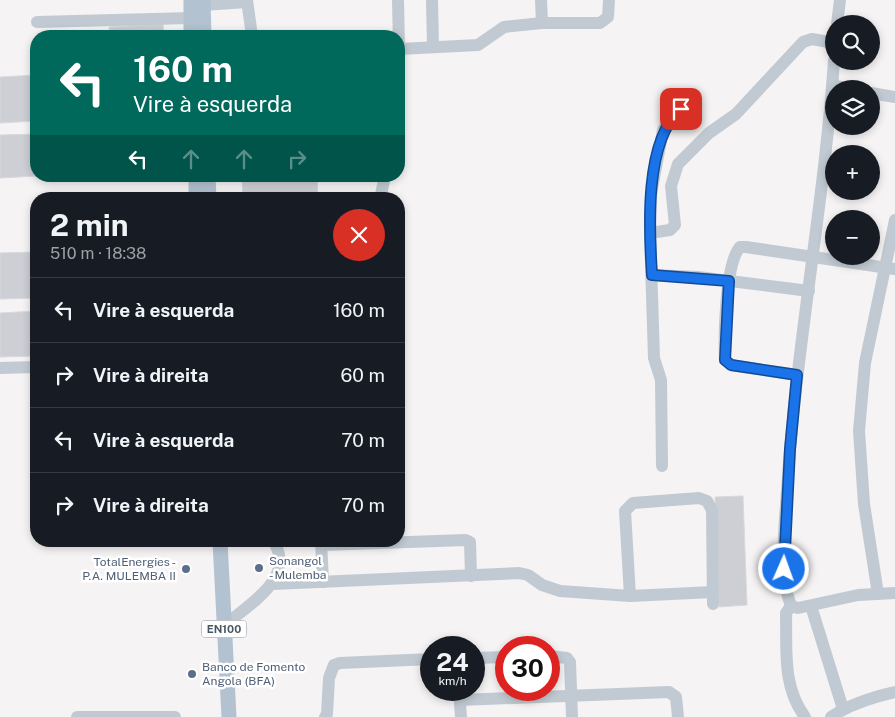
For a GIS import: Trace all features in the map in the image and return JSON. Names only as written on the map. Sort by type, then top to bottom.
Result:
[{"type":"main road","points":[[192,30],[191,18],[199,2]]},
{"type":"main road","points":[[199,2],[203,30]]},
{"type":"main road","name":"EN100","points":[[210,547],[218,717]]},
{"type":"main road","name":"EN100","points":[[220,547],[229,717]]},
{"type":"street","points":[[398,0],[399,30]]},
{"type":"street","points":[[432,0],[433,47]]},
{"type":"street","points":[[541,0],[542,23]]},
{"type":"street","points":[[405,49],[478,45],[504,27],[542,23],[600,22],[608,17],[609,0]]},
{"type":"street","points":[[838,15],[840,0]]},
{"type":"street","points":[[199,2],[247,1],[251,30]]},
{"type":"street","points":[[37,22],[191,18]]},
{"type":"street","points":[[650,233],[670,230],[676,225],[671,186],[678,164],[709,133],[736,114],[803,42],[812,40],[825,42]]},
{"type":"street","points":[[880,95],[895,98]]},
{"type":"street","points":[[662,466],[661,380],[654,358],[650,233],[652,183],[661,136],[672,116],[690,102]]},
{"type":"street","points":[[791,606],[786,592],[784,569],[790,449],[797,375],[809,291],[826,135]]},
{"type":"street","points":[[878,594],[862,488],[859,431],[865,363],[890,269],[895,220]]},
{"type":"street","points":[[797,375],[731,365],[725,360],[729,281],[734,257],[740,247],[890,269]]},
{"type":"street","points":[[652,275],[729,281],[809,291]]},
{"type":"street","points":[[0,368],[30,367]]},
{"type":"street","points":[[274,584],[519,573],[528,574],[542,585],[560,591],[630,596],[713,598],[712,510],[707,501],[699,498],[633,503],[628,506],[625,511],[630,596]]},
{"type":"street","points":[[405,541],[466,540],[470,542],[471,576]]},
{"type":"street","points":[[224,626],[274,584],[278,572],[279,559],[274,547]]},
{"type":"street","points":[[322,547],[323,582]]},
{"type":"street","points":[[791,606],[798,608],[858,595],[895,593]]},
{"type":"street","points":[[791,606],[786,613],[789,688],[796,705],[805,717]]},
{"type":"street","points":[[811,606],[843,709]]},
{"type":"street","points":[[560,657],[567,658],[570,662],[572,717]]},
{"type":"street","points":[[325,717],[327,714],[329,678],[334,665],[340,663],[420,659]]},
{"type":"street","points":[[485,695],[571,696],[669,692],[676,697],[678,717]]},
{"type":"street","points":[[831,717],[843,709],[895,692]]},
{"type":"street","points":[[460,701],[461,717]]},
{"type":"street","points":[[77,717],[175,717]]},
{"type":"building","points":[[163,24],[164,30],[109,30],[109,27]]},
{"type":"building","points":[[30,75],[30,121],[0,123],[0,77]]},
{"type":"building","points":[[30,134],[30,176],[0,178],[0,135]]},
{"type":"building","points":[[242,182],[317,182],[318,192],[243,192]]},
{"type":"building","points":[[30,252],[30,298],[0,299],[0,253]]},
{"type":"building","points":[[30,311],[30,356],[0,357],[0,313]]},
{"type":"building","points":[[743,496],[747,605],[719,607],[715,497]]},
{"type":"place","name":"Sonangol - Mulemba","points":[[259,568]]},
{"type":"place","name":"TotalEnergies - P.A. MULEMBA II","points":[[186,569]]},
{"type":"place","name":"Banco de Fomento Angola (BFA)","points":[[192,674]]},
{"type":"route","points":[[681,109],[672,116],[663,130],[652,183],[650,233],[652,275],[698,277],[729,281],[724,339],[725,360],[731,365],[797,375],[786,508],[784,569]]}]
